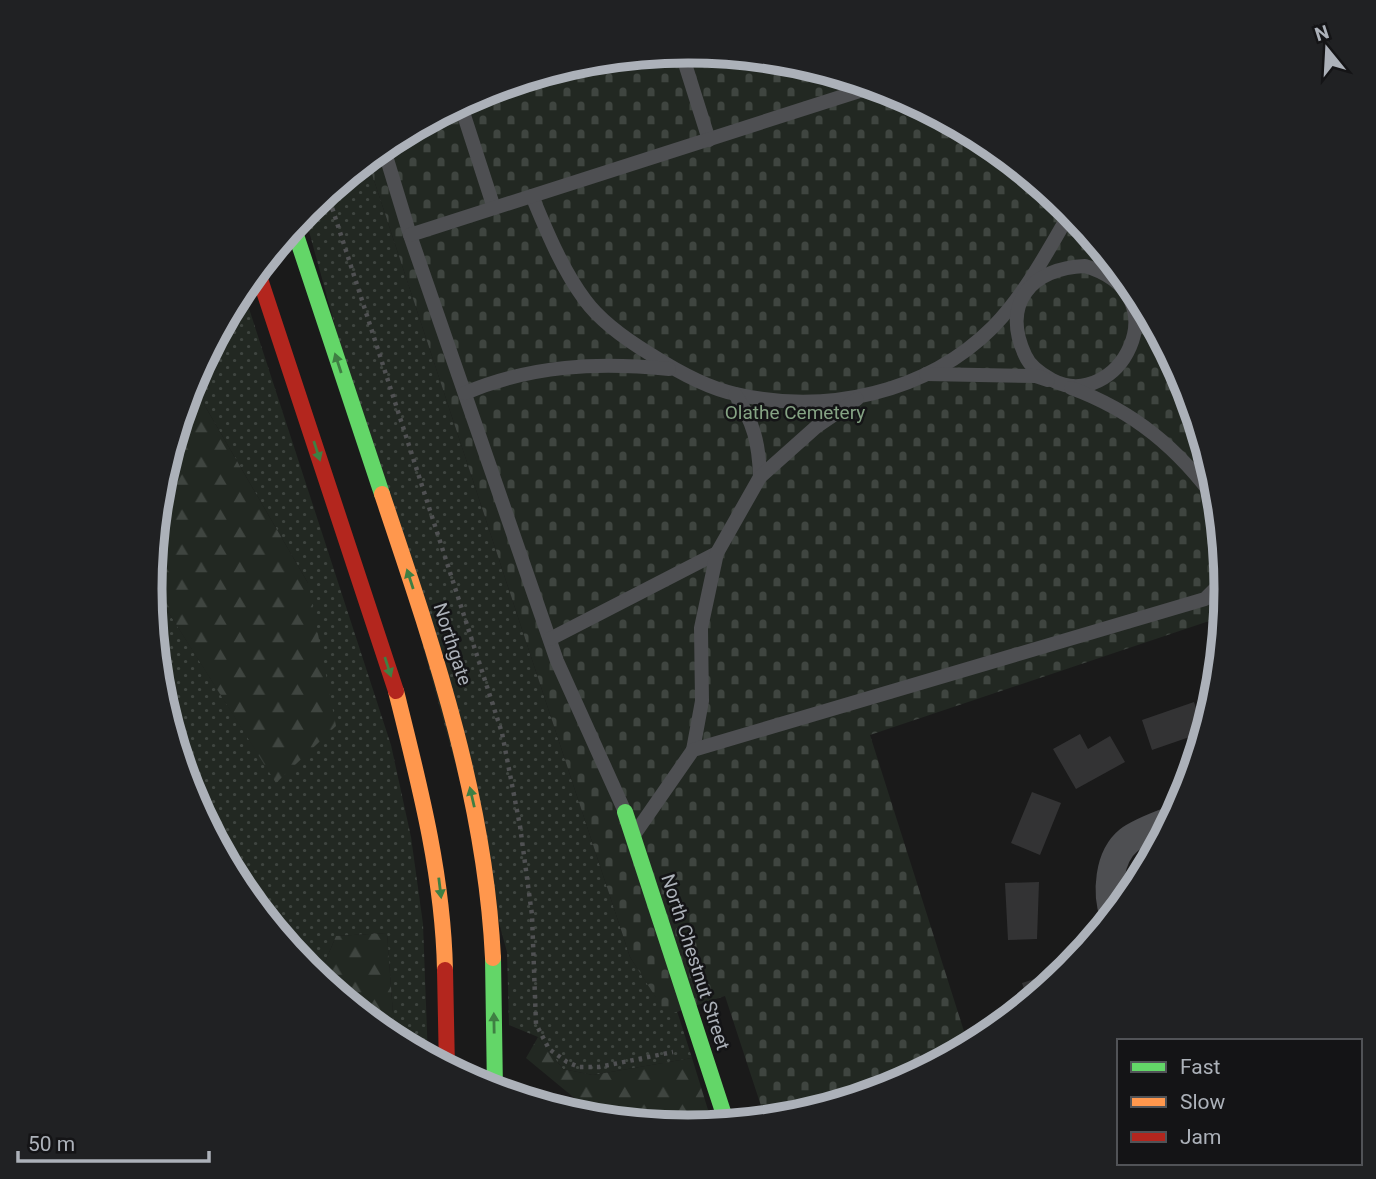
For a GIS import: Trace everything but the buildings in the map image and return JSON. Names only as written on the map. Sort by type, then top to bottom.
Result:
[{"type":"main road","name":"Northgate","points":[[297,237],[442,675],[458,735],[488,884],[493,953],[495,1079]]},
{"type":"main road","points":[[261,282],[396,691],[430,826],[440,890],[445,960],[447,1057]]},
{"type":"main road","name":"North Chestnut Street","points":[[625,812],[724,1115]]},
{"type":"street","points":[[1110,905],[1111,869],[1128,841],[1158,826]]},
{"type":"lane","points":[[685,63],[709,139]]},
{"type":"lane","points":[[410,235],[858,92]]},
{"type":"lane","points":[[463,113],[494,208]]},
{"type":"lane","points":[[387,158],[410,235],[550,639],[625,812]]},
{"type":"lane","points":[[532,196],[555,250],[586,302],[629,342],[674,370],[735,394],[811,403],[886,392],[925,374],[991,328],[1028,286],[1045,273],[1065,267],[1085,266],[1112,278]]},
{"type":"lane","points":[[1065,222],[1028,286],[1017,323],[1019,342],[1027,360],[1041,374],[1058,383],[1078,386],[1098,383],[1114,371],[1134,337],[1135,312]]},
{"type":"lane","points":[[465,393],[502,377],[554,367],[617,364],[674,370]]},
{"type":"lane","points":[[925,374],[1036,376],[1094,397],[1137,420],[1191,466],[1203,483]]},
{"type":"lane","points":[[735,394],[750,417],[760,446],[760,477]]},
{"type":"lane","points":[[633,836],[694,750],[702,701],[702,628],[717,553],[760,477],[816,427],[862,396]]},
{"type":"lane","points":[[550,639],[717,553]]},
{"type":"lane","points":[[694,750],[1205,599],[1214,590]]},
{"type":"path","points":[[331,203],[502,733],[520,826],[532,915],[537,1024],[549,1049],[579,1067],[599,1067],[702,1047]]},
{"type":"green space","name":"Olathe Cemetery","points":[[688,63],[722,64],[791,73],[857,91],[889,103],[921,117],[981,152],[1009,172],[1060,217],[1106,269],[1144,326],[1187,420],[1197,453],[1210,521],[1213,620],[870,735],[966,1036],[951,1045],[921,1062],[857,1088],[791,1106],[762,1110],[725,996],[667,1015],[630,957],[370,170],[455,117],[519,91],[585,73],[654,64]]},
{"type":"green space","points":[[370,170],[630,957],[667,1014],[677,1011],[692,1058],[593,1075],[563,1069],[538,1037],[509,1025],[507,952],[308,226]]},
{"type":"green space","points":[[247,302],[391,745],[411,837],[423,924],[428,1046],[394,1026],[387,933],[336,936],[323,968],[270,910],[232,853],[216,822],[189,759],[179,726],[166,658],[162,603],[276,782],[308,583],[199,396],[216,357]]},
{"type":"green space","points":[[199,396],[308,583],[336,726],[276,783],[162,603],[163,555],[172,487],[179,453]]},
{"type":"green space","points":[[387,933],[394,1026],[367,1007],[323,968],[336,936]]},
{"type":"green space","points":[[538,1037],[563,1069],[593,1075],[692,1058],[710,1115],[654,1115],[577,1104],[578,1101],[526,1058]]},
{"type":"traffic: fast","points":[[297,237],[382,494]]},
{"type":"traffic: fast","points":[[625,812],[724,1115]]},
{"type":"traffic: fast","points":[[493,958],[495,1079]]},
{"type":"traffic: slow","points":[[382,494],[420,608],[454,722],[468,780],[488,898],[493,958]]},
{"type":"traffic: slow","points":[[396,691],[435,864],[445,970]]},
{"type":"traffic: jam","points":[[261,282],[396,691]]},
{"type":"traffic: jam","points":[[445,970],[447,1057]]}]
